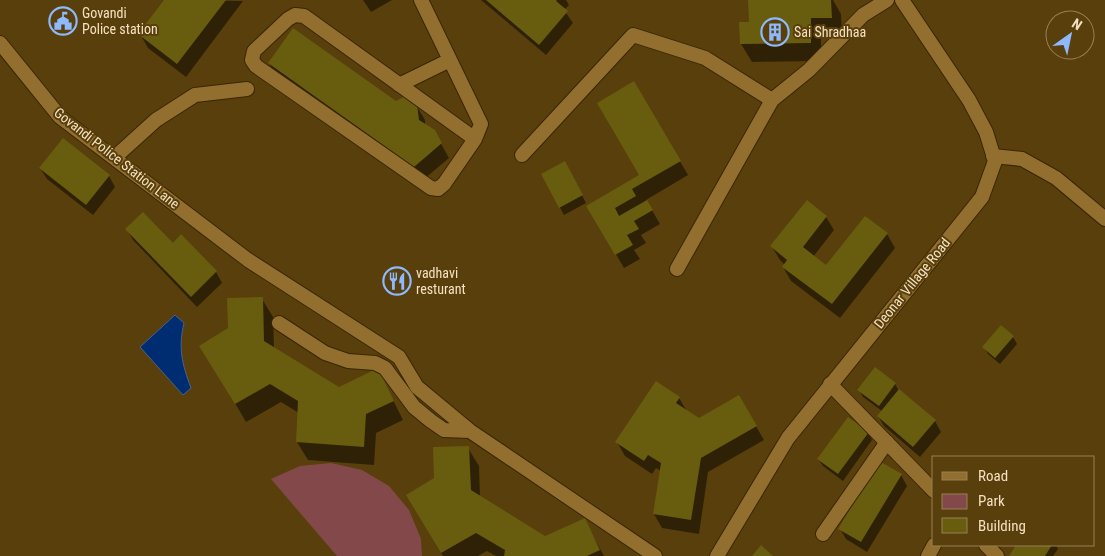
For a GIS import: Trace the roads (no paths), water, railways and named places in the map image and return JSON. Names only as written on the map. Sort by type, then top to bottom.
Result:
[{"type":"street","points":[[421,0],[481,124],[474,139],[444,184],[438,189],[431,188],[256,66],[252,60],[254,51],[288,19],[295,15],[304,16],[474,139]]},
{"type":"street","points":[[677,269],[772,100],[808,70],[863,15],[887,0]]},
{"type":"street","name":"Deonar Village Road","points":[[717,556],[788,438],[982,197],[995,161],[986,132],[969,100],[902,0]]},
{"type":"street","points":[[522,155],[633,35],[705,58],[772,100]]},
{"type":"street","name":"Govandi Police Station Lane","points":[[0,43],[60,117],[248,260],[399,357],[417,386],[470,431],[654,556]]},
{"type":"street","points":[[399,84],[450,60]]},
{"type":"street","points":[[114,158],[156,120],[195,96],[246,89]]},
{"type":"street","points":[[993,156],[1022,159],[1056,178],[1105,219]]},
{"type":"street","points":[[279,323],[325,353],[348,361],[376,363],[385,368],[414,407],[431,421],[444,430],[470,431]]},
{"type":"street","points":[[830,384],[932,489]]},
{"type":"street","points":[[823,534],[887,442]]},
{"type":"street","points":[[987,546],[997,556]]},
{"type":"water","points":[[175,315],[184,323],[181,348],[185,371],[191,388],[183,395],[140,347]]},
{"type":"place","name":"Govandi Police station","points":[[63,21]]},
{"type":"place","name":"Sai Shradhaa","points":[[775,32]]},
{"type":"place","name":"vadhavi resturant","points":[[397,281]]}]
